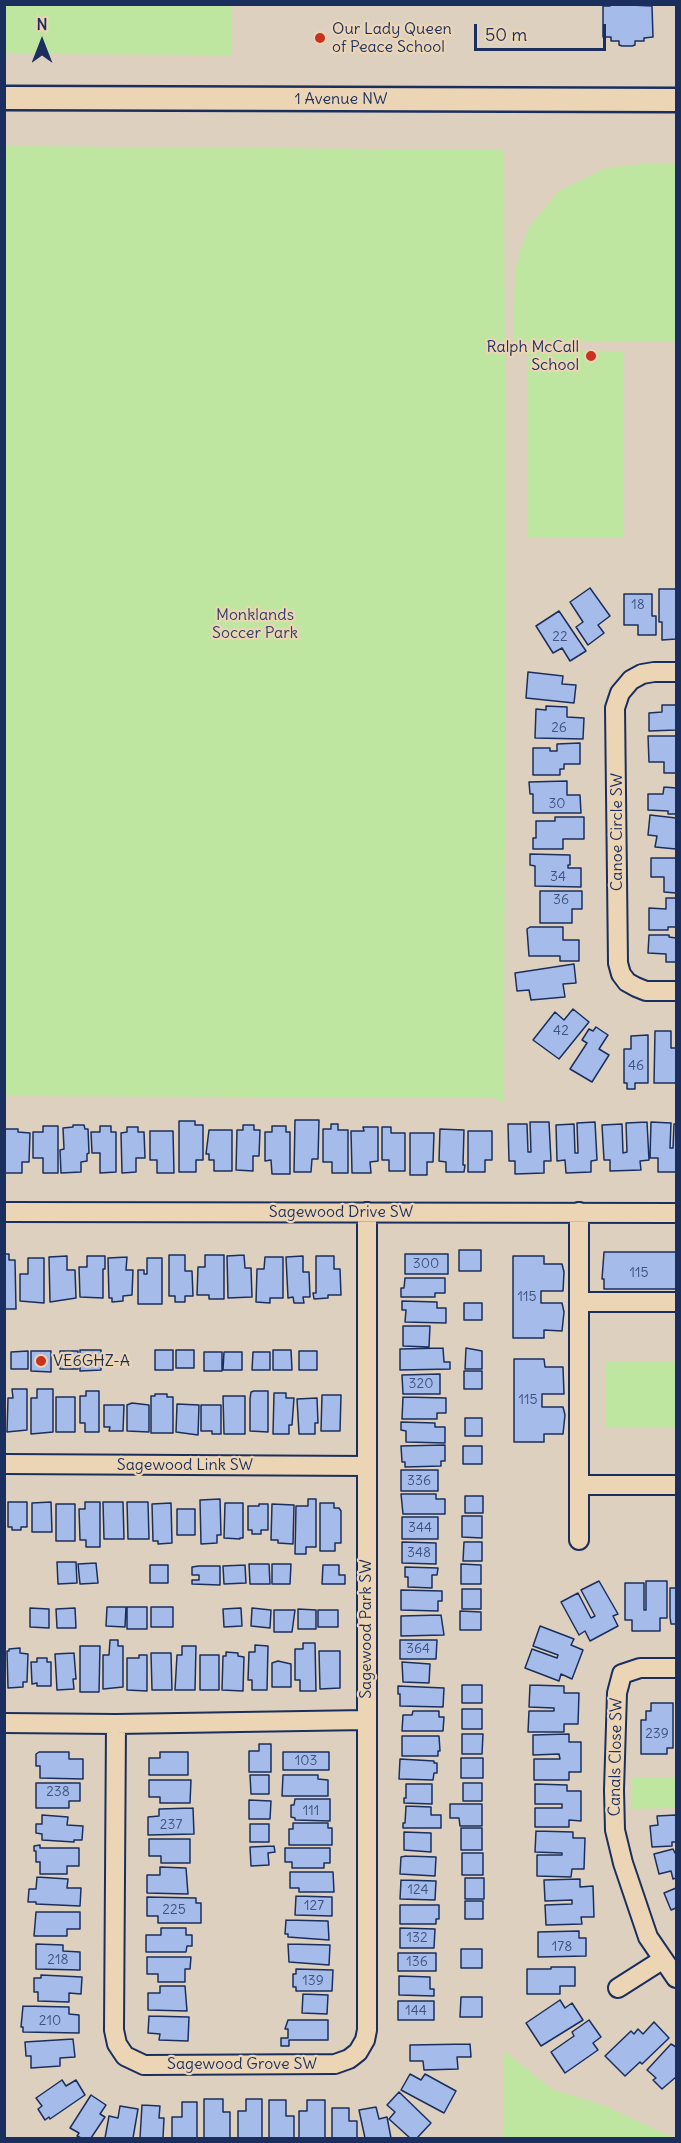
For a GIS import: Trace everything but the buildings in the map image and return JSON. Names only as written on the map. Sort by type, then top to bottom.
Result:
[{"type":"street","name":"1 Avenue NW","points":[[4,98],[676,100]]},
{"type":"street","name":"Canoe Circle SW","points":[[676,672],[642,674],[631,680],[620,693],[615,708],[618,963],[621,974],[627,982],[636,987],[646,991],[676,991]]},
{"type":"street","name":"Sagewood Drive SW","points":[[4,1212],[676,1213]]},
{"type":"street","name":"Sagewood Park SW","points":[[4,1723],[116,1724],[366,1720],[367,1212]]},
{"type":"street","points":[[579,1212],[579,1540]]},
{"type":"street","points":[[579,1302],[676,1302]]},
{"type":"street","name":"Sagewood Link SW","points":[[4,1464],[366,1466]]},
{"type":"street","points":[[579,1485],[676,1485]]},
{"type":"street","name":"Canals Close SW","points":[[676,1668],[640,1668],[622,1674],[616,1693],[614,1790],[615,1830],[623,1863],[648,1937],[676,1978]]},
{"type":"street","name":"Sagewood Grove SW","points":[[116,1724],[114,2030],[117,2044],[125,2056],[144,2065],[335,2064],[349,2059],[362,2046],[367,2030],[366,1720]]},
{"type":"street","points":[[618,1988],[662,1960]]},
{"type":"green space","points":[[5,4],[231,5],[231,55],[5,54]]},
{"type":"green space","name":"Monklands Soccer Park","points":[[5,146],[504,150],[506,563],[504,1103],[493,1098],[5,1096]]},
{"type":"green space","points":[[676,163],[676,341],[513,342],[515,267],[529,227],[559,191],[606,168]]},
{"type":"green space","points":[[527,350],[623,351],[623,537],[527,537]]},
{"type":"green space","points":[[605,1362],[676,1362],[676,1427],[605,1427]]},
{"type":"green space","points":[[631,1777],[676,1777],[676,1808],[631,1809]]},
{"type":"green space","points":[[504,2051],[553,2090],[600,2104],[674,2138],[504,2138]]},
{"type":"place","name":"Our Lady Queen of Peace School","points":[[320,38]]},
{"type":"place","name":"Ralph McCall School","points":[[591,356]]},
{"type":"place","name":"VE6GHZ-A","points":[[41,1361]]}]
